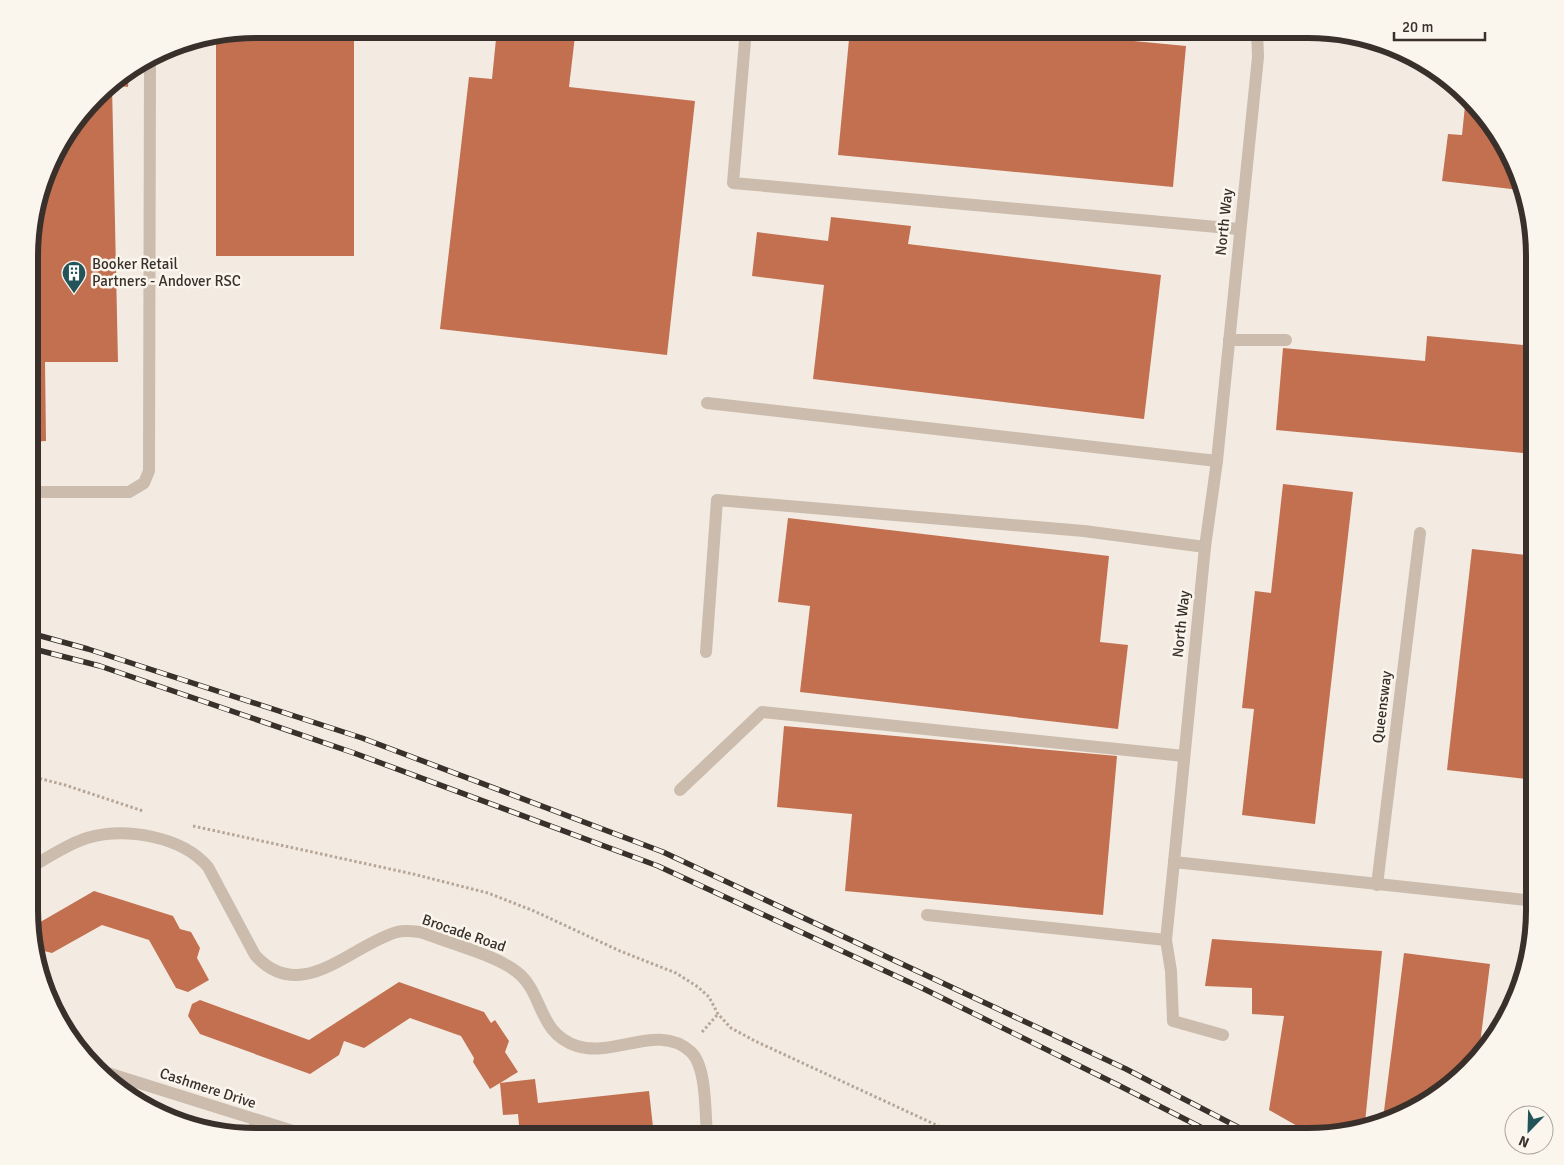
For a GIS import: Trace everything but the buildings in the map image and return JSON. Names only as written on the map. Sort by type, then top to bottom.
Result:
[{"type":"street","points":[[745,38],[733,183],[1239,229]]},
{"type":"street","name":"North Way","points":[[1223,1035],[1173,1021],[1171,971],[1166,940],[1205,547],[1217,461],[1258,56],[1257,38]]},
{"type":"street","points":[[38,492],[129,492],[144,483],[149,471],[150,65]]},
{"type":"street","points":[[1229,340],[1286,340]]},
{"type":"street","points":[[707,403],[1217,461]]},
{"type":"street","points":[[706,652],[717,500],[1084,531],[1205,547]]},
{"type":"street","name":"Queensway","points":[[1377,885],[1420,532]]},
{"type":"street","points":[[680,790],[762,712],[1184,756]]},
{"type":"street","name":"Brocade Road","points":[[38,863],[85,839],[103,834],[124,833],[172,843],[188,850],[200,857],[208,867],[259,960],[277,971],[290,974],[306,974],[320,971],[398,932],[420,932],[489,957],[507,965],[525,979],[545,1020],[553,1031],[564,1040],[590,1049],[652,1040],[666,1040],[680,1045],[691,1052],[698,1062],[702,1073],[706,1128]]},
{"type":"street","points":[[1174,862],[1526,900]]},
{"type":"street","points":[[927,915],[1166,940]]},
{"type":"street","name":"Cashmere Drive","points":[[115,1075],[283,1128]]},
{"type":"street","points":[[255,1128],[257,1120]]},
{"type":"path","points":[[38,778],[149,813]]},
{"type":"path","points":[[185,824],[478,890],[534,911],[698,986],[709,997],[718,1014],[731,1028],[754,1041],[943,1128]]},
{"type":"railway","points":[[38,635],[88,649],[362,738],[663,852],[1126,1069],[1240,1128]]},
{"type":"railway","points":[[38,650],[100,666],[354,753],[658,866],[922,988],[1202,1128]]},
{"type":"place","name":"Booker Retail Partners - Andover RSC","points":[[74,294]]}]
